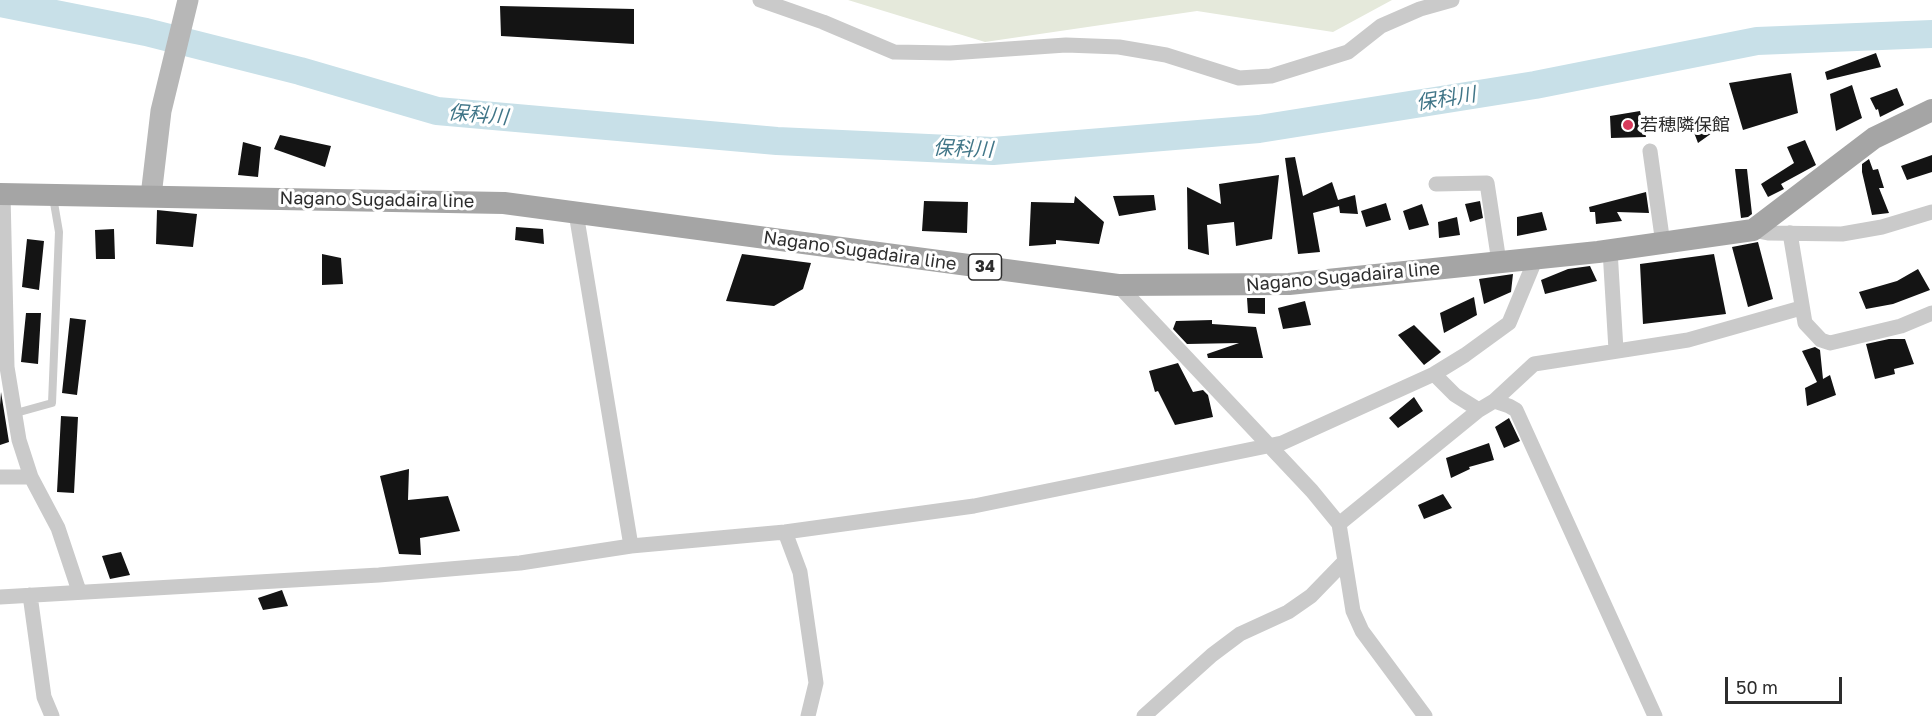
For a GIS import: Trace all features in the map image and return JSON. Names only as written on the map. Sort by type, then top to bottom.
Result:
[{"type":"main road","points":[[151,196],[161,111],[188,1]]},
{"type":"main road","name":"Nagano Sugadaira line","points":[[2,194],[504,203],[1118,285],[1289,284],[1663,244],[1753,230],[1874,138],[1932,110]]},
{"type":"street","points":[[760,0],[823,22],[894,52],[950,53],[1066,45],[1119,47],[1166,55],[1239,78],[1271,76],[1348,52],[1381,26],[1420,9],[1452,0]]},
{"type":"street","points":[[1650,151],[1663,244]]},
{"type":"street","points":[[1436,184],[1487,183],[1500,262]]},
{"type":"street","points":[[2,194],[3,367],[16,414],[18,440],[31,477],[58,528],[79,591]]},
{"type":"street","points":[[1753,230],[1790,234],[1855,233],[1932,212]]},
{"type":"street","points":[[576,213],[631,546]]},
{"type":"street","points":[[1790,234],[1801,308],[1805,323],[1812,334],[1830,343],[1901,326],[1932,313]]},
{"type":"street","points":[[1610,250],[1616,350]]},
{"type":"street","points":[[0,597],[379,575],[520,563],[631,546],[785,532],[974,506],[1282,443],[1434,374],[1509,323],[1536,258]]},
{"type":"street","points":[[1118,285],[1312,491],[1339,525],[1353,611],[1362,631],[1425,716]]},
{"type":"street","points":[[1339,525],[1479,410],[1494,401],[1534,364],[1688,340],[1801,308]]},
{"type":"street","points":[[1434,374],[1455,395],[1479,410]]},
{"type":"street","points":[[1494,401],[1516,410],[1655,716]]},
{"type":"street","points":[[0,477],[31,477]]},
{"type":"street","points":[[785,532],[800,572],[816,683],[808,716]]},
{"type":"street","points":[[1144,716],[1212,655],[1240,634],[1288,612],[1311,596],[1345,561]]},
{"type":"street","points":[[30,595],[44,697],[52,716]]},
{"type":"lane","points":[[16,414],[52,403],[59,232],[52,195]]},
{"type":"shaded area","points":[[848,0],[1392,0],[1333,32],[1197,11],[985,42]]},
{"type":"building","points":[[500,6],[634,9],[634,44],[501,36]]},
{"type":"building","points":[[1876,53],[1881,67],[1827,80],[1825,72]]},
{"type":"building","points":[[1791,73],[1798,113],[1743,130],[1729,83]]},
{"type":"building","points":[[1852,85],[1862,118],[1836,131],[1830,94]]},
{"type":"building","points":[[1897,88],[1904,105],[1880,117],[1878,109],[1876,110],[1870,98]]},
{"type":"building","points":[[1640,111],[1646,137],[1611,138],[1610,116]]},
{"type":"building","points":[[1712,117],[1719,128],[1698,143],[1693,130]]},
{"type":"building","points":[[280,135],[331,146],[325,167],[274,149]]},
{"type":"building","points":[[1805,140],[1816,165],[1781,184],[1784,189],[1768,197],[1761,184],[1794,163],[1787,147]]},
{"type":"building","points":[[243,142],[261,147],[258,177],[238,175]]},
{"type":"building","points":[[1932,155],[1932,172],[1907,180],[1901,166]]},
{"type":"building","points":[[1295,157],[1303,196],[1332,182],[1338,200],[1355,195],[1358,214],[1340,213],[1339,206],[1313,213],[1320,252],[1298,254],[1285,158]]},
{"type":"building","points":[[1869,159],[1873,170],[1878,169],[1884,188],[1879,188],[1889,213],[1872,215],[1862,172],[1862,164]]},
{"type":"building","points":[[1735,169],[1747,169],[1752,214],[1748,217],[1741,218]]},
{"type":"building","points":[[1279,175],[1272,239],[1236,246],[1234,222],[1207,225],[1209,255],[1188,249],[1187,187],[1221,204],[1219,184]]},
{"type":"building","points":[[1646,192],[1649,213],[1617,212],[1622,221],[1596,224],[1595,212],[1590,212],[1589,207]]},
{"type":"building","points":[[1154,195],[1156,210],[1119,216],[1113,196]]},
{"type":"building","points":[[1075,196],[1104,222],[1099,244],[1056,240],[1056,244],[1029,246],[1031,202],[1074,203]]},
{"type":"building","points":[[924,201],[968,202],[967,233],[922,231]]},
{"type":"building","points":[[1480,201],[1483,218],[1470,222],[1465,204]]},
{"type":"building","points":[[1386,203],[1391,220],[1366,227],[1361,211]]},
{"type":"building","points":[[1422,204],[1429,225],[1409,230],[1403,211]]},
{"type":"building","points":[[157,210],[197,214],[193,247],[156,244]]},
{"type":"building","points":[[1542,212],[1547,230],[1517,236],[1517,217]]},
{"type":"building","points":[[1457,217],[1460,235],[1439,238],[1438,222]]},
{"type":"building","points":[[516,227],[543,229],[544,244],[515,240]]},
{"type":"building","points":[[114,229],[115,259],[96,259],[95,230]]},
{"type":"building","points":[[27,239],[44,241],[39,290],[22,287]]},
{"type":"building","points":[[1758,242],[1773,299],[1748,307],[1732,247]]},
{"type":"building","points":[[322,254],[341,258],[343,284],[322,285]]},
{"type":"building","points":[[742,254],[811,263],[803,289],[774,306],[726,301]]},
{"type":"building","points":[[1714,254],[1726,314],[1643,324],[1640,264]]},
{"type":"building","points":[[1590,266],[1597,281],[1545,294],[1541,280],[1568,269]]},
{"type":"building","points":[[1918,269],[1930,290],[1893,304],[1866,309],[1859,292],[1897,281]]},
{"type":"building","points":[[1513,274],[1511,292],[1484,304],[1479,279]]},
{"type":"building","points":[[1474,297],[1477,315],[1444,333],[1440,313]]},
{"type":"building","points":[[1247,298],[1265,298],[1265,314],[1248,313]]},
{"type":"building","points":[[1305,301],[1311,325],[1283,329],[1278,308]]},
{"type":"building","points":[[26,313],[41,313],[38,364],[21,362]]},
{"type":"building","points":[[70,318],[86,320],[77,395],[62,393]]},
{"type":"building","points":[[1212,320],[1212,324],[1256,327],[1263,358],[1208,358],[1207,354],[1239,343],[1187,344],[1173,329],[1176,321]]},
{"type":"building","points":[[1414,325],[1441,352],[1424,365],[1398,335]]},
{"type":"building","points":[[1889,339],[1905,339],[1914,364],[1894,369],[1895,374],[1875,379],[1866,344]]},
{"type":"building","points":[[1815,347],[1820,350],[1823,379],[1830,375],[1836,395],[1807,406],[1805,388],[1817,382],[1802,351]]},
{"type":"building","points":[[1178,363],[1193,392],[1203,390],[1208,395],[1213,417],[1175,425],[1158,391],[1155,392],[1149,371]]},
{"type":"building","points":[[1,392],[9,442],[0,445],[0,405]]},
{"type":"building","points":[[1414,397],[1423,411],[1398,428],[1389,418]]},
{"type":"building","points":[[61,416],[78,417],[74,493],[57,492]]},
{"type":"building","points":[[1509,418],[1520,441],[1504,448],[1495,427]]},
{"type":"building","points":[[1489,443],[1494,460],[1469,467],[1470,469],[1451,478],[1446,458]]},
{"type":"building","points":[[409,469],[408,500],[448,496],[460,531],[420,538],[421,555],[399,554],[380,476]]},
{"type":"building","points":[[1443,494],[1452,508],[1424,519],[1418,505]]},
{"type":"building","points":[[121,552],[130,575],[110,579],[102,556]]},
{"type":"building","points":[[282,590],[288,606],[263,610],[258,598]]},
{"type":"waterway","name":"保科川","points":[[0,3],[146,32],[300,71],[437,111],[777,141],[993,151],[1259,129],[1535,85],[1757,41],[1932,34]]},
{"type":"place","name":"若穂隣保館","points":[[1628,125]]}]
